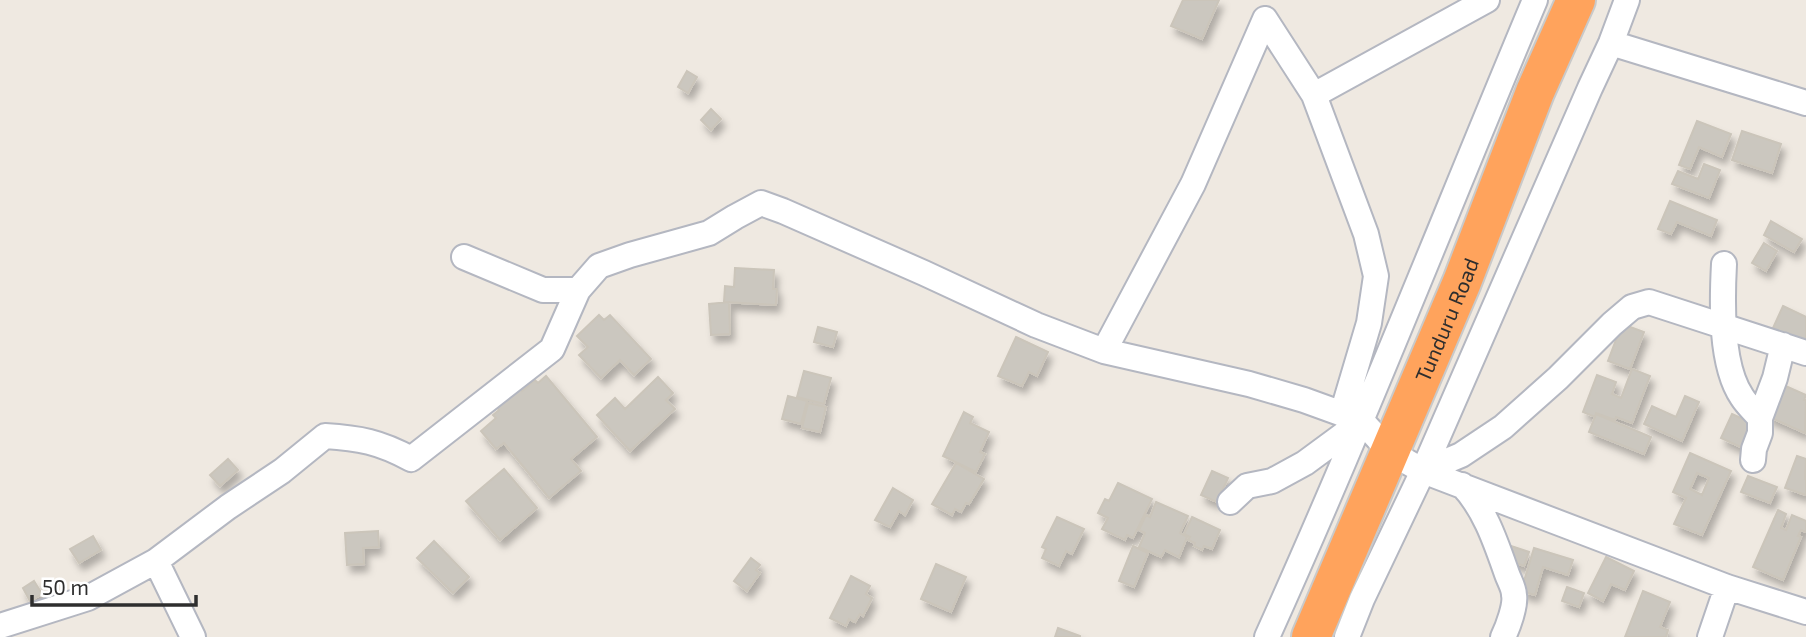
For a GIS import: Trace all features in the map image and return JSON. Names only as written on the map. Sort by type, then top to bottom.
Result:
[{"type":"highway","name":"Tunduru Road","points":[[1311,637],[1462,282],[1535,92],[1576,0]]},
{"type":"street","points":[[1314,95],[1487,0]]},
{"type":"street","points":[[1267,637],[1352,417],[1463,170],[1535,0]]},
{"type":"street","points":[[1347,637],[1611,44],[1627,0]]},
{"type":"street","points":[[1104,351],[1193,184],[1265,19],[1314,95],[1366,234],[1376,276],[1352,417],[1305,463],[1272,481],[1247,486],[1230,502]]},
{"type":"street","points":[[1611,44],[1806,103]]},
{"type":"street","points":[[0,626],[89,598],[156,561],[282,471],[325,436],[355,438],[390,447],[411,459],[552,349],[578,290],[599,266],[709,233],[761,203],[924,273],[1036,325],[1104,351],[1249,384],[1352,417],[1390,452],[1423,471],[1727,587],[1806,612]]},
{"type":"street","points":[[464,257],[544,290],[578,290]]},
{"type":"street","points":[[1724,264],[1723,326],[1731,376],[1741,397],[1760,418]]},
{"type":"street","points":[[1423,471],[1461,455],[1503,427],[1632,307],[1649,302],[1806,353]]},
{"type":"street","points":[[1753,460],[1760,433],[1760,418],[1783,345]]},
{"type":"street","points":[[1462,485],[1481,511],[1515,595],[1503,637]]},
{"type":"street","points":[[156,561],[193,637]]},
{"type":"street","points":[[1710,637],[1727,587]]},
{"type":"building","points":[[1183,0],[1219,0],[1202,39],[1171,26]]},
{"type":"building","points":[[687,71],[697,77],[688,93],[678,87]]},
{"type":"building","points":[[711,109],[721,119],[711,130],[701,120]]},
{"type":"building","points":[[1697,121],[1731,134],[1722,157],[1699,147],[1690,169],[1679,165]]},
{"type":"building","points":[[1742,131],[1781,144],[1772,173],[1732,160]]},
{"type":"building","points":[[1704,164],[1720,170],[1709,198],[1672,184],[1678,171],[1698,179]]},
{"type":"building","points":[[1670,201],[1717,220],[1711,236],[1677,222],[1671,234],[1658,229]]},
{"type":"building","points":[[1771,221],[1802,239],[1794,252],[1764,235]]},
{"type":"building","points":[[1764,243],[1777,251],[1766,271],[1752,263]]},
{"type":"building","points":[[735,268],[774,270],[776,305],[724,302],[725,286],[734,287]]},
{"type":"building","points":[[729,302],[730,334],[711,335],[709,304]]},
{"type":"building","points":[[1783,306],[1806,317],[1806,343],[1773,328]]},
{"type":"building","points":[[599,315],[604,320],[610,315],[651,359],[634,375],[620,360],[601,378],[579,355],[588,347],[577,336]]},
{"type":"building","points":[[1622,324],[1644,332],[1630,369],[1608,361]]},
{"type":"building","points":[[818,327],[837,332],[833,347],[814,342]]},
{"type":"building","points":[[1016,337],[1048,352],[1037,376],[1029,372],[1022,386],[998,376]]},
{"type":"building","points":[[1632,369],[1650,376],[1632,423],[1616,417],[1615,420],[1596,413],[1595,417],[1583,412],[1597,375],[1616,382],[1612,394],[1621,398]]},
{"type":"building","points":[[804,371],[831,378],[824,404],[797,397]]},
{"type":"building","points":[[546,376],[597,437],[571,459],[581,471],[549,498],[504,443],[496,449],[481,431],[496,418],[493,415],[499,410],[496,406],[519,387],[522,391],[535,380],[538,383]]},
{"type":"building","points":[[658,377],[673,393],[666,400],[675,409],[630,451],[597,415],[615,398],[625,409]]},
{"type":"building","points":[[1781,384],[1806,395],[1805,433],[1767,416]]},
{"type":"building","points":[[788,396],[807,401],[801,424],[782,419]]},
{"type":"building","points":[[1685,396],[1699,402],[1682,441],[1644,424],[1652,406],[1676,417]]},
{"type":"building","points":[[808,403],[826,407],[820,432],[802,428]]},
{"type":"building","points":[[964,412],[973,417],[970,423],[989,432],[980,452],[985,454],[976,472],[943,456]]},
{"type":"building","points":[[1596,414],[1651,437],[1644,454],[1589,432]]},
{"type":"building","points":[[1732,414],[1756,425],[1745,449],[1721,438]]},
{"type":"building","points":[[1690,453],[1731,471],[1702,535],[1674,524],[1686,498],[1673,492]],"holes":[[[1697,473],[1709,478],[1702,495],[1690,489]]]},
{"type":"building","points":[[1797,456],[1806,459],[1806,495],[1785,488]]},
{"type":"building","points":[[228,459],[238,470],[220,486],[210,475]]},
{"type":"building","points":[[956,463],[984,479],[969,504],[966,503],[961,512],[955,509],[952,515],[932,504]]},
{"type":"building","points":[[504,469],[537,508],[500,540],[466,501]]},
{"type":"building","points":[[1212,471],[1228,478],[1217,502],[1201,495]]},
{"type":"building","points":[[1748,476],[1777,487],[1770,503],[1741,492]]},
{"type":"building","points":[[1118,483],[1152,499],[1133,538],[1127,535],[1125,540],[1102,529],[1108,518],[1098,513],[1105,499],[1109,501]]},
{"type":"building","points":[[893,488],[913,500],[905,515],[899,511],[890,527],[875,520]]},
{"type":"building","points":[[1156,502],[1188,516],[1180,533],[1187,537],[1179,557],[1165,550],[1161,557],[1139,547],[1145,533],[1139,530],[1146,515],[1150,517]]},
{"type":"building","points":[[1778,510],[1786,514],[1781,528],[1786,530],[1792,515],[1806,521],[1806,532],[1801,530],[1798,536],[1801,537],[1783,580],[1753,567]]},
{"type":"building","points":[[1057,517],[1084,529],[1072,554],[1066,551],[1059,566],[1042,558],[1046,549],[1042,547]]},
{"type":"building","points":[[1192,517],[1220,530],[1212,549],[1204,546],[1202,550],[1194,546],[1195,543],[1188,540],[1190,537],[1184,534]]},
{"type":"building","points":[[378,531],[379,547],[363,548],[364,564],[347,565],[345,533]]},
{"type":"building","points":[[93,536],[101,550],[79,563],[70,549]]},
{"type":"building","points":[[434,541],[469,577],[453,593],[417,558]]},
{"type":"building","points":[[1133,546],[1148,553],[1134,587],[1119,581]]},
{"type":"building","points":[[1511,546],[1529,552],[1524,566],[1506,559]]},
{"type":"building","points":[[1534,548],[1573,560],[1568,575],[1543,567],[1535,595],[1521,591]]},
{"type":"building","points":[[1606,557],[1634,571],[1625,590],[1611,584],[1603,601],[1588,593]]},
{"type":"building","points":[[751,558],[760,565],[756,570],[760,573],[747,591],[734,581]]},
{"type":"building","points":[[936,564],[966,577],[951,612],[921,599]]},
{"type":"building","points":[[851,576],[870,586],[866,594],[872,598],[863,616],[860,614],[855,622],[849,619],[846,626],[830,618]]},
{"type":"building","points":[[34,581],[42,594],[30,601],[23,588]]},
{"type":"building","points":[[1567,587],[1584,593],[1579,607],[1562,601]]},
{"type":"building","points":[[1643,591],[1670,602],[1660,627],[1668,630],[1666,637],[1625,637]]},
{"type":"building","points":[[1058,628],[1080,636],[1080,637],[1055,637]]}]
